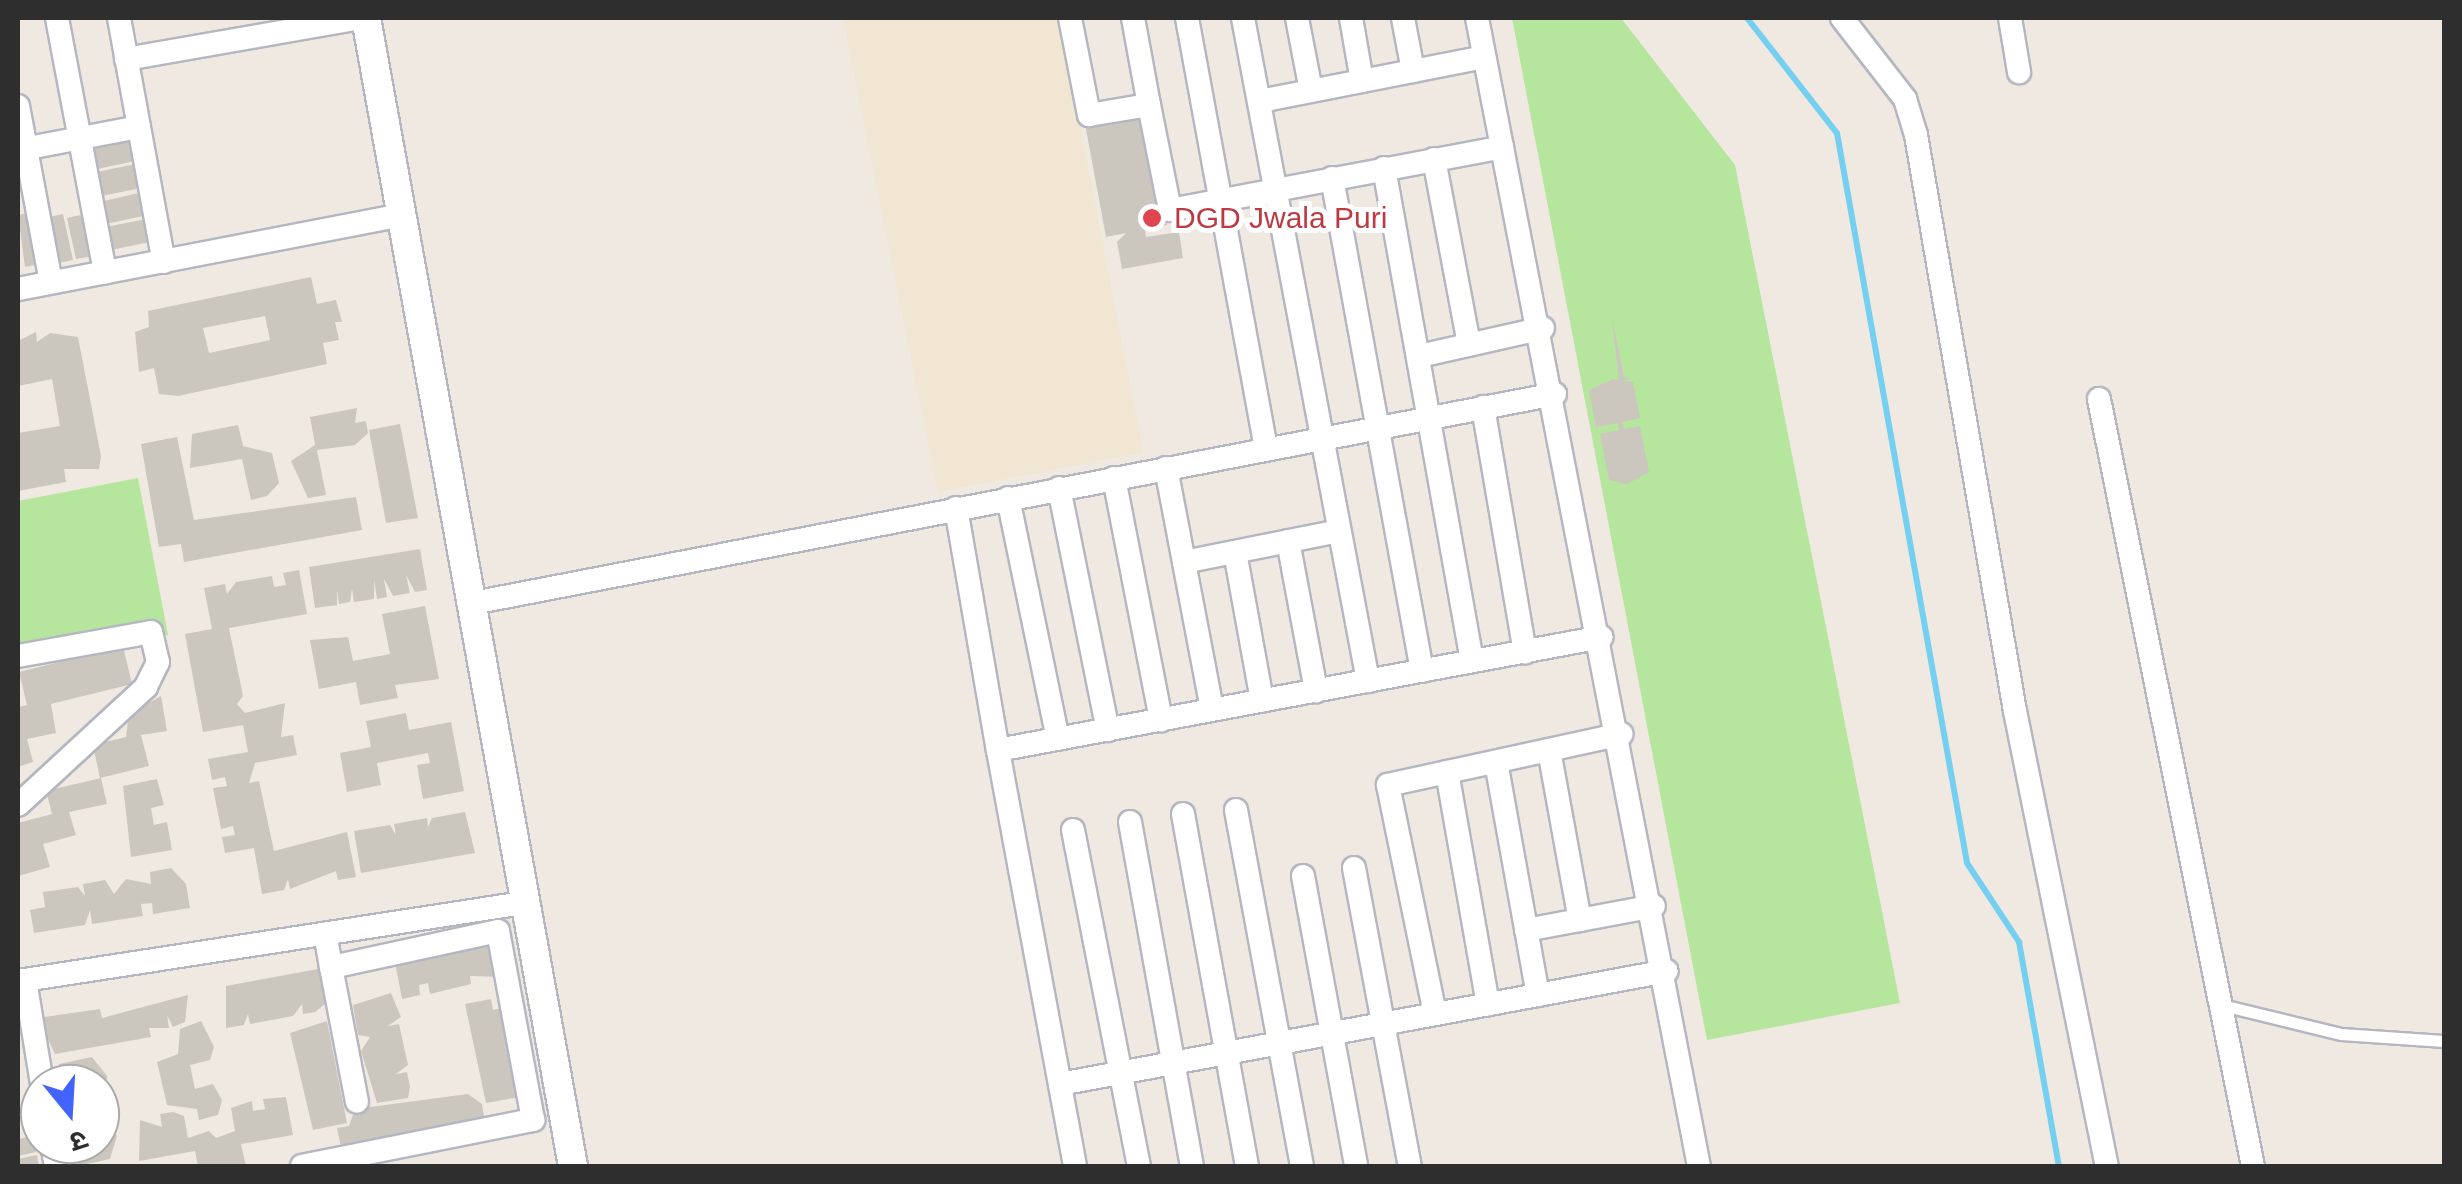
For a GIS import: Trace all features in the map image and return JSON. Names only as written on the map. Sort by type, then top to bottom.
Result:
[{"type":"street","points":[[57,18],[105,273]]},
{"type":"street","points":[[118,18],[164,262]]},
{"type":"street","points":[[126,59],[364,18],[574,1166]]},
{"type":"street","points":[[1070,18],[1089,116],[1149,105]]},
{"type":"street","points":[[1133,18],[1170,210],[1502,147]]},
{"type":"street","points":[[1187,18],[1224,199],[1266,448]]},
{"type":"street","points":[[1243,18],[1368,681]]},
{"type":"street","points":[[1297,18],[1311,90]]},
{"type":"street","points":[[1351,18],[1362,80]]},
{"type":"street","points":[[1403,18],[1413,71]]},
{"type":"street","points":[[1477,18],[1543,328],[1667,971],[1699,1166]]},
{"type":"street","points":[[2010,18],[2019,72]]},
{"type":"street","points":[[1853,22],[1905,99],[1916,135],[2015,710],[2107,1166]]},
{"type":"street","points":[[1260,101],[1484,57]]},
{"type":"street","points":[[18,106],[21,149],[51,282]]},
{"type":"street","points":[[21,149],[139,127]]},
{"type":"street","points":[[1434,159],[1469,345]]},
{"type":"street","points":[[1384,168],[1472,662]]},
{"type":"street","points":[[1332,178],[1422,671]]},
{"type":"street","points":[[18,289],[400,215]]},
{"type":"street","points":[[1419,356],[1543,328]]},
{"type":"street","points":[[473,603],[1554,394]]},
{"type":"street","points":[[2098,399],[2253,1166]]},
{"type":"street","points":[[1484,407],[1525,652]]},
{"type":"street","points":[[1166,468],[1212,710]]},
{"type":"street","points":[[1114,478],[1161,720]]},
{"type":"street","points":[[1059,488],[1108,730]]},
{"type":"street","points":[[1008,498],[1058,739]]},
{"type":"street","points":[[956,508],[1075,1166]]},
{"type":"street","points":[[1184,562],[1339,532]]},
{"type":"street","points":[[1288,542],[1316,691]]},
{"type":"street","points":[[1235,552],[1262,701]]},
{"type":"street","points":[[18,656],[151,632],[158,662],[146,687],[20,801]]},
{"type":"street","points":[[998,750],[1602,638]]},
{"type":"street","points":[[1435,1014],[1388,785],[1620,734]]},
{"type":"street","points":[[1549,750],[1580,920]]},
{"type":"street","points":[[1496,762],[1538,995]]},
{"type":"street","points":[[1447,772],[1488,1004]]},
{"type":"street","points":[[1236,810],[1302,1166]]},
{"type":"street","points":[[1183,814],[1247,1166]]},
{"type":"street","points":[[1130,822],[1192,1166]]},
{"type":"street","points":[[1073,830],[1139,1166]]},
{"type":"street","points":[[1354,868],[1410,1166]]},
{"type":"street","points":[[1303,876],[1356,1166]]},
{"type":"street","points":[[38,1064],[21,980],[523,903]]},
{"type":"street","points":[[1526,930],[1654,906]]},
{"type":"street","points":[[302,1166],[533,1120],[498,931],[331,967]]},
{"type":"street","points":[[325,934],[357,1102]]},
{"type":"street","points":[[1060,1084],[1667,971]]},
{"type":"lane","points":[[2218,1004],[2341,1034],[2444,1041]]},
{"type":"shaded area","points":[[843,18],[1059,18],[1143,452],[938,492]]},
{"type":"green space","points":[[1512,18],[1621,18],[1735,165],[1900,1003],[1707,1040]]},
{"type":"green space","points":[[138,478],[168,635],[18,662],[18,501]]},
{"type":"building","points":[[1146,112],[1167,225],[1145,230],[1146,237],[1179,232],[1183,258],[1122,269],[1117,242],[1126,233],[1106,237],[1085,124]]},
{"type":"building","points":[[130,138],[135,161],[88,171],[83,147]]},
{"type":"building","points":[[136,164],[141,188],[92,198],[87,174]]},
{"type":"building","points":[[143,192],[148,215],[101,225],[95,203]]},
{"type":"building","points":[[33,212],[45,263],[25,267],[18,215]]},
{"type":"building","points":[[90,213],[99,255],[76,259],[67,218]]},
{"type":"building","points":[[63,214],[73,260],[49,265],[40,219]]},
{"type":"building","points":[[146,219],[150,242],[106,251],[101,228]]},
{"type":"building","points":[[311,277],[317,304],[336,300],[342,322],[335,322],[339,340],[323,343],[327,364],[178,396],[159,394],[154,368],[139,372],[135,332],[149,327],[148,311]],"holes":[[[265,316],[270,340],[209,353],[203,328]]]},
{"type":"building","points":[[1612,317],[1624,377],[1632,379],[1619,381]]},
{"type":"building","points":[[36,332],[37,342],[50,333],[78,337],[101,456],[99,469],[64,469],[66,482],[18,491],[18,433],[60,426],[52,379],[18,386],[18,341]]},
{"type":"building","points":[[1613,379],[1633,382],[1640,418],[1622,422],[1624,429],[1640,426],[1649,472],[1627,484],[1609,480],[1600,434],[1619,430],[1618,423],[1596,427],[1589,390]]},
{"type":"building","points":[[357,408],[355,423],[366,421],[368,433],[355,445],[317,450],[326,495],[308,498],[291,461],[315,445],[310,417]]},
{"type":"building","points":[[400,424],[418,518],[386,523],[369,430]]},
{"type":"building","points":[[238,425],[243,446],[272,453],[279,483],[267,496],[251,500],[242,459],[190,468],[192,434]]},
{"type":"building","points":[[177,437],[194,520],[356,497],[362,530],[184,562],[181,544],[159,547],[141,444]]},
{"type":"building","points":[[420,549],[427,590],[415,592],[406,575],[410,593],[393,596],[384,579],[387,597],[377,599],[374,580],[374,599],[354,602],[352,589],[350,602],[339,604],[337,590],[337,605],[315,608],[309,567]]},
{"type":"building","points":[[299,570],[307,614],[229,628],[243,696],[237,704],[245,713],[285,703],[281,737],[293,735],[297,755],[255,763],[249,783],[259,781],[274,851],[347,832],[356,877],[338,880],[336,871],[290,889],[288,879],[284,890],[262,894],[254,848],[225,853],[222,837],[235,835],[233,826],[221,829],[213,788],[227,786],[225,777],[212,780],[208,759],[248,752],[243,725],[203,732],[185,634],[212,629],[204,588],[225,584],[227,594],[236,582],[272,576],[274,587],[286,585],[283,573]]},
{"type":"building","points":[[425,606],[439,679],[395,685],[398,698],[360,705],[356,682],[319,689],[310,640],[348,637],[353,661],[390,654],[382,614]]},
{"type":"building","points":[[123,646],[132,684],[51,704],[56,733],[27,739],[33,762],[18,767],[18,707],[27,705],[19,672]]},
{"type":"building","points":[[161,696],[167,731],[141,735],[149,766],[100,778],[93,745],[126,737],[129,714]]},
{"type":"building","points":[[406,713],[409,730],[451,722],[464,791],[423,799],[417,765],[430,763],[428,753],[377,763],[381,785],[347,792],[340,753],[371,747],[366,721]]},
{"type":"building","points":[[101,778],[107,804],[69,812],[76,835],[43,844],[50,867],[18,876],[18,823],[52,814],[46,791]]},
{"type":"building","points":[[157,779],[164,805],[151,808],[154,825],[167,822],[172,850],[131,857],[123,786]]},
{"type":"building","points":[[465,812],[475,853],[361,873],[354,831],[390,825],[396,835],[394,824],[427,818],[428,827],[432,818]]},
{"type":"building","points":[[171,868],[186,884],[190,908],[153,914],[152,903],[141,904],[143,916],[92,924],[90,910],[85,925],[34,933],[30,910],[45,907],[43,892],[78,887],[85,896],[83,884],[105,880],[114,894],[126,879],[151,884],[150,872]]},
{"type":"building","points":[[494,938],[501,977],[470,976],[471,984],[430,994],[428,983],[419,985],[420,995],[402,999],[394,957]]},
{"type":"building","points":[[318,969],[325,1004],[315,1012],[303,1014],[302,1004],[293,1016],[250,1024],[248,1014],[244,1025],[226,1028],[226,986]]},
{"type":"building","points":[[391,993],[401,1017],[388,1026],[399,1024],[408,1065],[396,1074],[407,1072],[410,1087],[408,1098],[377,1103],[361,1051],[370,1037],[358,1035],[353,1005]]},
{"type":"building","points":[[188,995],[185,1022],[173,1027],[167,1015],[169,1028],[149,1028],[151,1037],[55,1054],[47,1037],[44,1017],[100,1009],[102,1018]]},
{"type":"building","points":[[491,999],[493,1010],[502,1008],[525,1096],[486,1103],[465,1004]]},
{"type":"building","points":[[201,1021],[214,1047],[210,1060],[190,1065],[195,1089],[213,1084],[222,1100],[218,1115],[199,1120],[197,1109],[167,1105],[157,1062],[178,1054],[180,1029]]},
{"type":"building","points":[[327,1021],[347,1123],[313,1130],[290,1033]]},
{"type":"building","points":[[92,1057],[98,1064],[59,1064]]},
{"type":"building","points":[[468,1094],[482,1104],[485,1122],[406,1141],[395,1134],[397,1143],[342,1152],[337,1128],[349,1126],[355,1109]]},
{"type":"building","points":[[286,1097],[293,1135],[241,1144],[246,1166],[198,1166],[195,1151],[139,1161],[140,1120],[162,1127],[160,1114],[173,1112],[184,1116],[188,1138],[209,1131],[216,1138],[235,1131],[231,1108],[252,1101],[253,1111],[265,1109],[263,1099]]},
{"type":"waterway","points":[[1747,18],[1837,133],[1967,863],[2019,942],[2059,1166]]},
{"type":"place","name":"DGD Jwala Puri","points":[[1152,218]]}]
